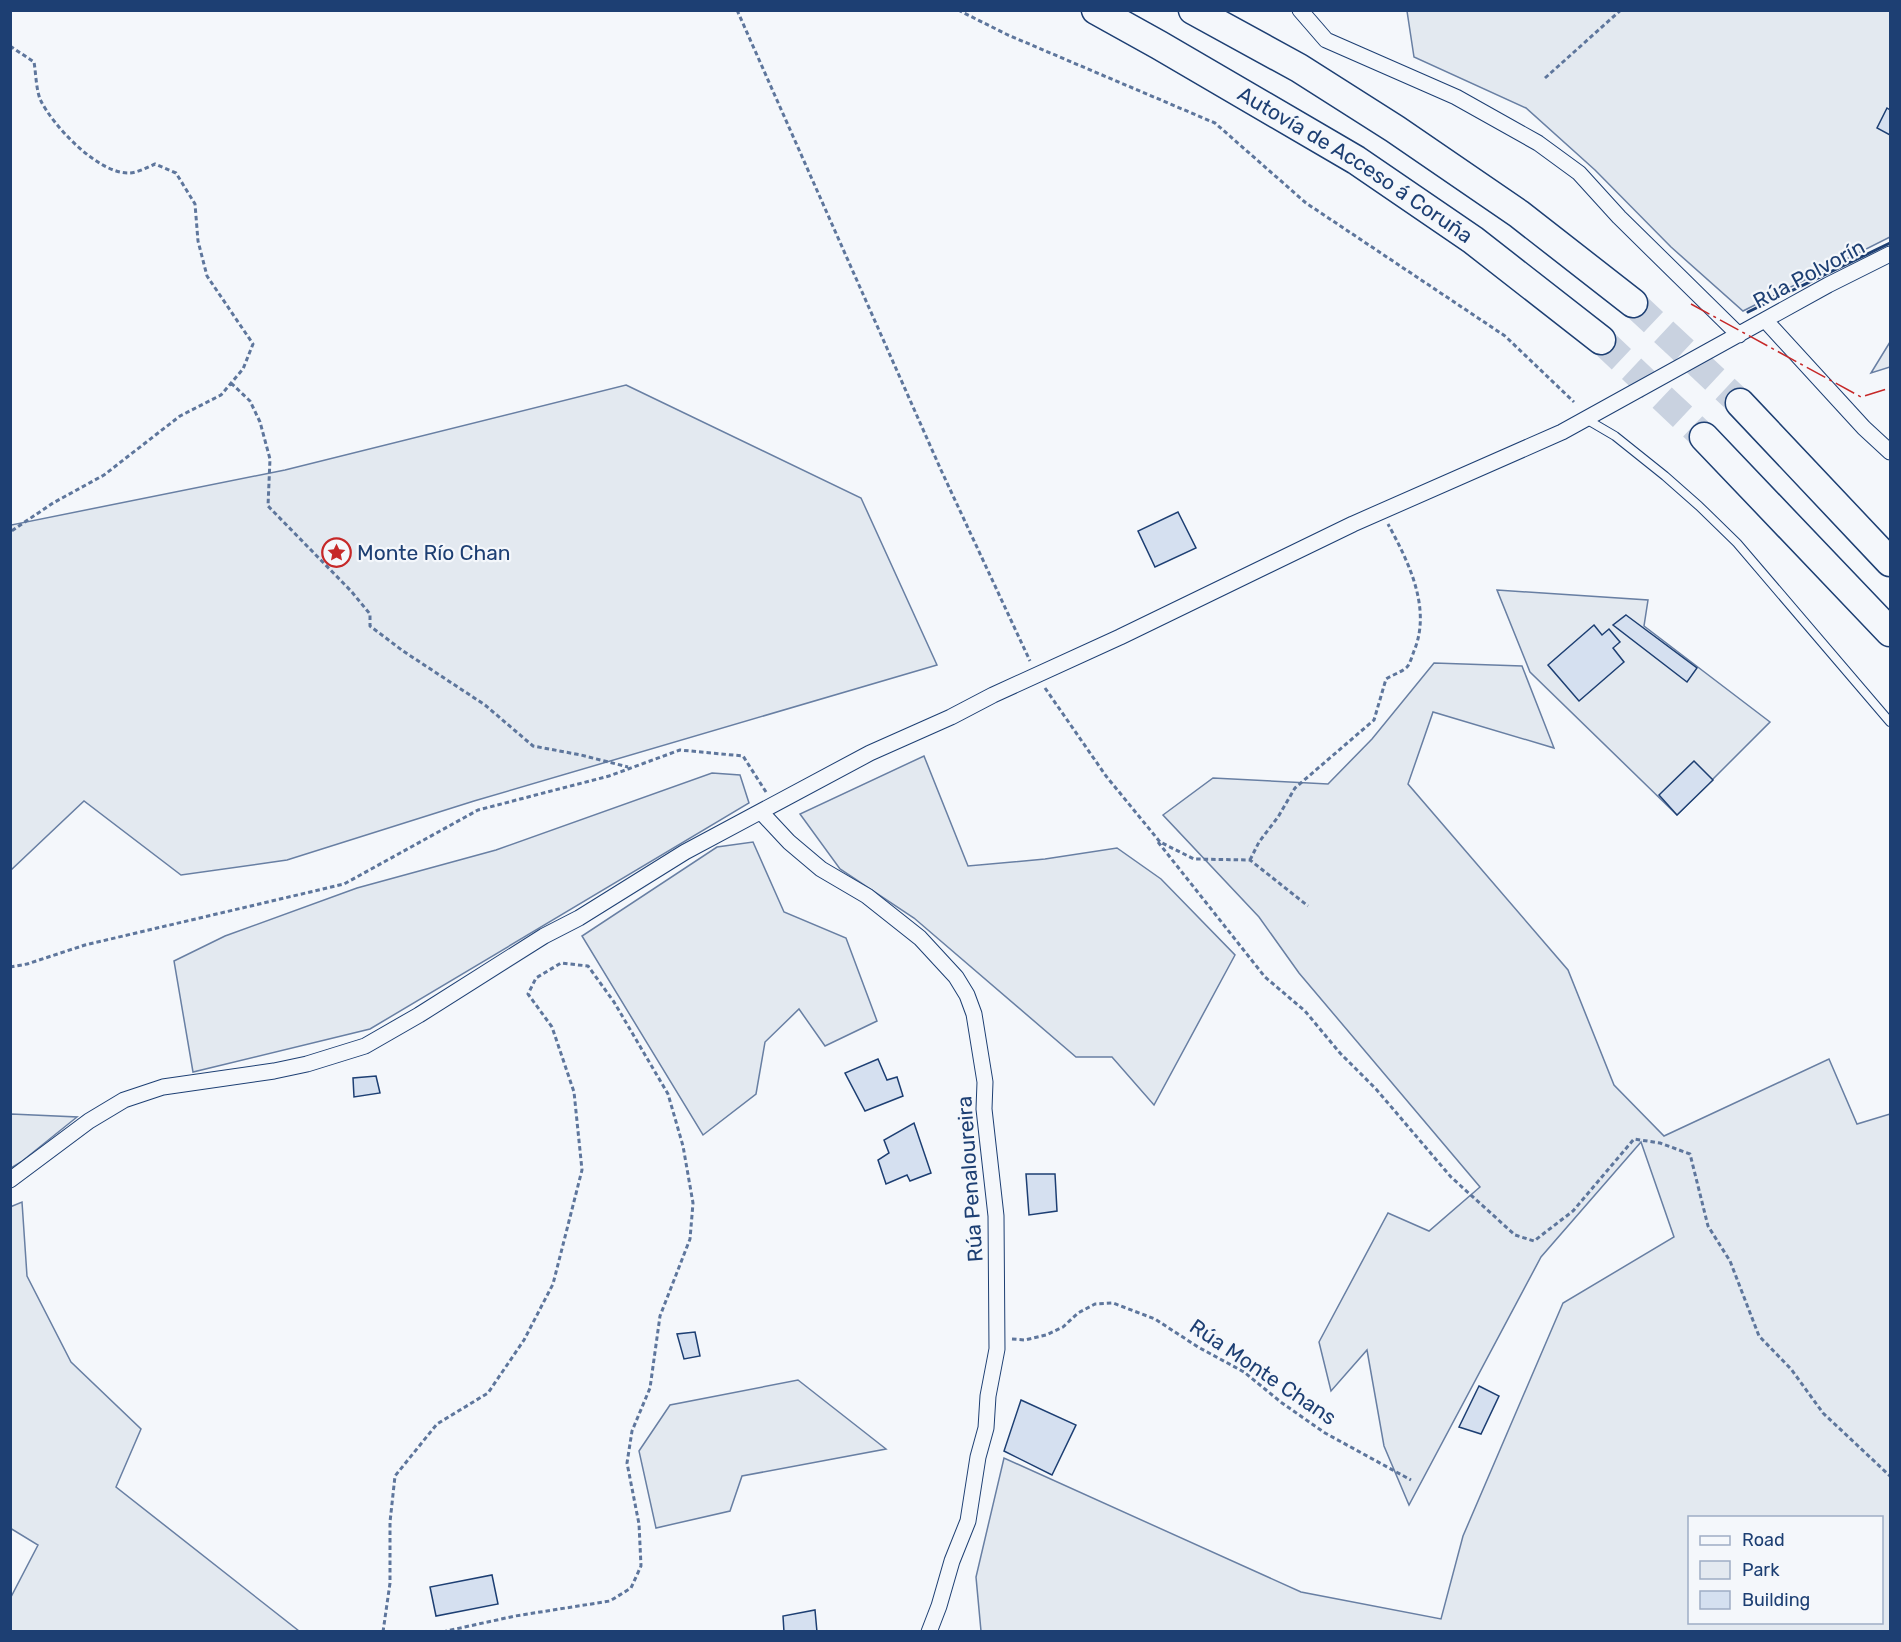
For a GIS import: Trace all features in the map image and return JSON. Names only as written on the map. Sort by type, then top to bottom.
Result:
[{"type":"highway","name":"Autovía de Acceso á Coruña","points":[[1096,10],[1356,160],[1473,240],[1601,340]]},
{"type":"highway","points":[[1194,10],[1299,68],[1395,129],[1519,214],[1633,303]]},
{"type":"highway","points":[[1740,403],[1890,562]]},
{"type":"highway","points":[[1704,437],[1890,632]]},
{"type":"street","points":[[1300,10],[1326,40],[1456,97],[1538,143],[1579,173],[1626,225],[1744,332]]},
{"type":"street","name":"Rúa Polvorín","points":[[10,1180],[89,1121],[124,1100],[164,1087],[307,1064],[365,1046],[685,852],[870,753],[1120,637],[1381,511],[1562,432],[1828,285],[1890,254]]},
{"type":"street","points":[[1765,320],[1864,428],[1890,452]]},
{"type":"street","name":"Rúa Penaloureira","points":[[767,808],[789,842],[821,869],[867,896],[921,938],[956,977],[967,994],[974,1014],[985,1082],[984,1109],[996,1216],[997,1349],[988,1396],[986,1428],[978,1457],[968,1521],[952,1561],[929,1632]]},
{"type":"lane","points":[[1585,418],[1615,436],[1665,476],[1737,543],[1890,722]]},
{"type":"path","points":[[737,10],[941,470],[1036,675],[1106,776],[1160,842],[1194,859],[1250,860],[1308,906]]},
{"type":"path","points":[[958,10],[1008,35],[1215,123],[1306,203],[1505,336],[1574,402]]},
{"type":"path","points":[[1545,78],[1621,10]]},
{"type":"path","points":[[10,46],[34,62],[40,98],[56,126],[78,147],[105,167],[129,173],[155,164],[176,173],[195,204],[198,241],[207,276],[253,344],[243,369],[221,395],[180,416],[104,476],[53,503],[10,532]]},
{"type":"path","points":[[231,383],[250,401],[260,422],[270,459],[268,506],[351,591],[370,614],[370,626],[403,651],[485,705],[533,746],[581,755],[630,768]]},
{"type":"path","points":[[1250,860],[1259,842],[1278,817],[1295,788],[1374,720],[1386,679],[1408,667],[1418,643],[1422,616],[1413,578],[1400,546],[1381,511]]},
{"type":"path","points":[[10,967],[27,964],[85,945],[344,884],[478,810],[609,776],[680,750],[743,756],[767,808]]},
{"type":"path","points":[[1158,842],[1265,977],[1305,1011],[1340,1053],[1376,1089],[1451,1177],[1515,1235],[1534,1241],[1573,1210],[1634,1138],[1660,1143],[1690,1154],[1708,1226],[1730,1261],[1759,1336],[1791,1369],[1823,1413],[1890,1476]]},
{"type":"path","points":[[383,1632],[390,1583],[390,1522],[395,1476],[437,1424],[488,1393],[524,1340],[553,1284],[582,1170],[574,1092],[552,1027],[528,994],[536,978],[561,963],[588,966],[614,1002],[668,1094],[683,1146],[693,1203],[690,1239],[660,1316],[650,1388],[632,1431],[627,1463],[639,1524],[641,1566],[631,1588],[610,1601],[515,1616],[442,1632]]},
{"type":"path","name":"Rúa Monte Chans","points":[[997,1333],[1006,1338],[1025,1340],[1046,1335],[1063,1327],[1078,1313],[1095,1304],[1113,1303],[1155,1319],[1198,1347],[1244,1372],[1325,1433],[1411,1480]]},
{"type":"green space","points":[[1407,11],[1890,11],[1890,237],[1743,311],[1671,247],[1595,170],[1526,108],[1414,57]]},
{"type":"green space","points":[[1890,342],[1890,367],[1871,373]]},
{"type":"green space","points":[[626,385],[861,498],[937,665],[474,801],[287,860],[181,875],[84,801],[11,870],[11,525],[285,470]]},
{"type":"green space","points":[[1497,590],[1648,600],[1644,626],[1770,722],[1677,815],[1530,672]]},
{"type":"green space","points":[[1434,663],[1522,666],[1554,748],[1433,712],[1408,784],[1568,970],[1614,1085],[1664,1136],[1829,1059],[1857,1124],[1890,1114],[1890,1631],[981,1631],[976,1577],[1004,1458],[1301,1592],[1441,1619],[1463,1536],[1563,1303],[1674,1237],[1641,1142],[1541,1257],[1409,1505],[1384,1446],[1367,1350],[1331,1391],[1319,1342],[1388,1213],[1429,1231],[1480,1187],[1299,973],[1259,917],[1163,815],[1213,778],[1328,784],[1372,739]]},
{"type":"green space","points":[[924,756],[968,866],[1045,859],[1117,848],[1161,879],[1235,955],[1154,1105],[1112,1057],[1076,1057],[914,918],[840,869],[800,814]]},
{"type":"green space","points":[[712,773],[740,775],[749,803],[370,1029],[193,1072],[174,961],[225,936],[357,888],[496,850]]},
{"type":"green space","points":[[753,842],[784,912],[846,938],[877,1021],[825,1046],[799,1009],[765,1042],[756,1094],[703,1135],[582,936],[717,847]]},
{"type":"green space","points":[[11,1114],[77,1117],[11,1168]]},
{"type":"green space","points":[[22,1202],[27,1276],[71,1362],[141,1429],[116,1487],[299,1631],[11,1631],[11,1597],[38,1545],[10,1528],[10,1207]]},
{"type":"green space","points":[[798,1380],[886,1449],[742,1476],[730,1511],[656,1528],[639,1451],[670,1405]]},
{"type":"building","points":[[1887,108],[1890,110],[1890,135],[1877,128]]},
{"type":"building","points":[[1178,512],[1196,548],[1155,567],[1138,531]]},
{"type":"building","points":[[1626,615],[1697,668],[1687,682],[1613,625]]},
{"type":"building","points":[[1594,625],[1602,635],[1609,629],[1620,642],[1613,648],[1624,662],[1579,701],[1548,665]]},
{"type":"building","points":[[1694,761],[1713,780],[1677,815],[1659,795]]},
{"type":"building","points":[[878,1059],[887,1080],[897,1077],[903,1096],[865,1111],[845,1073]]},
{"type":"building","points":[[376,1076],[380,1093],[354,1097],[353,1078]]},
{"type":"building","points":[[914,1123],[931,1173],[910,1181],[907,1175],[886,1184],[878,1160],[889,1153],[884,1140]]},
{"type":"building","points":[[1026,1174],[1055,1174],[1057,1211],[1029,1215]]},
{"type":"building","points":[[695,1332],[700,1356],[684,1359],[677,1334]]},
{"type":"building","points":[[1479,1386],[1499,1396],[1481,1434],[1459,1427]]},
{"type":"building","points":[[1021,1400],[1076,1425],[1052,1475],[1004,1451]]},
{"type":"building","points":[[492,1575],[498,1604],[436,1616],[430,1587]]},
{"type":"building","points":[[815,1610],[817,1632],[784,1632],[783,1616]]},
{"type":"tunnel","points":[[1633,303],[1740,403]]},
{"type":"tunnel","points":[[1601,340],[1704,437]]},
{"type":"wall","points":[[1748,312],[1890,243]]},
{"type":"power","points":[[1691,304],[1861,397],[1890,388]]},
{"type":"place","name":"Monte Río Chan","points":[[336,553]]}]
